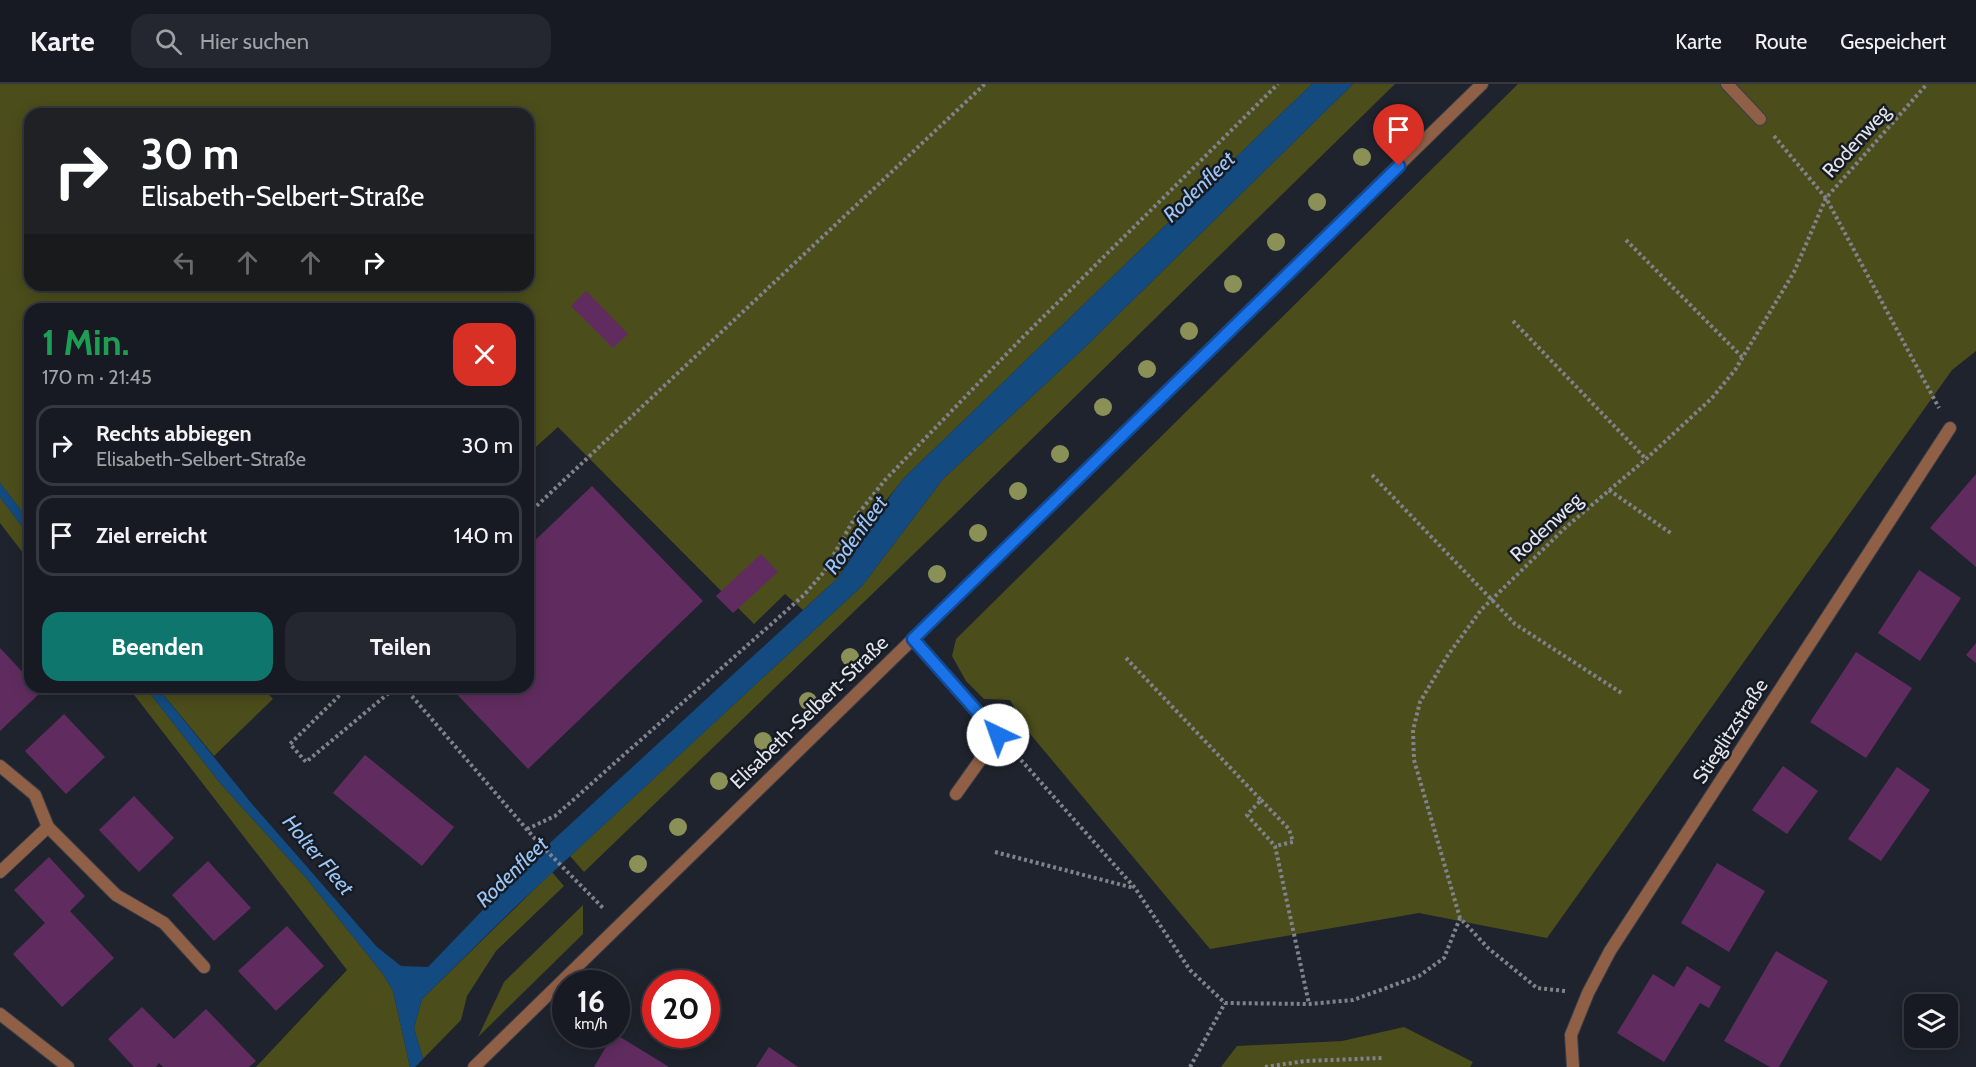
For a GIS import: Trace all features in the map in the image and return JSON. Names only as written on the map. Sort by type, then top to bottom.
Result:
[{"type":"street","name":"Elisabeth-Selbert-Straße","points":[[474,1067],[1482,84]]},
{"type":"street","points":[[1727,84],[1760,119]]},
{"type":"street","name":"Stieglitzstraße","points":[[1573,1067],[1571,1035],[1588,993],[1610,951],[1950,428]]},
{"type":"street","points":[[913,639],[998,735],[956,794]]},
{"type":"street","points":[[0,766],[35,795],[48,827],[116,895],[164,923],[204,967]]},
{"type":"street","points":[[0,872],[48,827]]},
{"type":"street","points":[[0,1014],[68,1067]]},
{"type":"path","points":[[534,508],[985,84]]},
{"type":"path","points":[[527,829],[555,816],[804,595],[824,572],[854,519],[885,480],[1022,338],[1278,84]]},
{"type":"path","name":"Rodenweg","points":[[1588,993],[1537,988],[1488,948],[1460,918],[1414,760],[1413,730],[1420,702],[1442,664],[1481,610],[1566,527],[1646,459],[1712,398],[1742,357],[1794,272],[1826,198],[1927,84]]},
{"type":"path","points":[[1760,119],[1826,198],[1950,428]]},
{"type":"path","points":[[1626,240],[1742,357]]},
{"type":"path","points":[[1513,321],[1646,459]]},
{"type":"path","points":[[1372,475],[1515,624],[1623,694]]},
{"type":"path","points":[[1609,490],[1672,534]]},
{"type":"path","points":[[1126,658],[1289,829],[1293,842],[1275,846]]},
{"type":"path","points":[[342,693],[291,744],[306,762],[389,693]]},
{"type":"path","points":[[409,693],[536,840],[619,925]]},
{"type":"path","points":[[998,735],[1135,888],[1190,970],[1226,1003],[1309,1004],[1353,1000],[1419,976],[1444,958],[1460,918]]},
{"type":"path","points":[[1261,800],[1247,815],[1275,846],[1309,1004]]},
{"type":"path","points":[[995,852],[1135,888]]},
{"type":"path","points":[[1190,1067],[1226,1003]]},
{"type":"path","points":[[1265,1067],[1305,1061],[1382,1058]]},
{"type":"shaded area","points":[[0,84],[1312,84],[905,477],[880,508],[838,578],[803,610],[785,594],[754,624],[558,427],[534,449],[534,303],[24,303],[24,514],[0,483]]},
{"type":"shaded area","points":[[1353,84],[1395,84],[950,519],[584,872],[570,856],[862,586],[943,479],[1082,350]]},
{"type":"shaded area","points":[[1518,84],[1976,84],[1976,351],[1952,370],[1547,938],[1419,913],[1210,949],[1031,735],[1010,700],[984,699],[966,681],[952,656],[956,639]]},
{"type":"shaded area","points":[[0,497],[24,529],[24,554],[0,523]]},
{"type":"shaded area","points":[[133,693],[150,693],[220,783],[307,879],[383,974],[393,991],[410,1067],[256,1067],[347,970]]},
{"type":"shaded area","points":[[162,693],[268,693],[273,699],[214,756]]},
{"type":"shaded area","points":[[552,872],[564,886],[496,951],[467,996],[461,1020],[423,1059],[414,1028],[422,999]]},
{"type":"shaded area","points":[[583,905],[583,934],[478,1037],[504,982]]},
{"type":"shaded area","points":[[1404,1027],[1473,1062],[1470,1067],[1221,1067],[1237,1046],[1342,1041]]},
{"type":"water","points":[[1312,84],[1353,84],[1082,350],[943,479],[862,586],[513,909],[422,999],[414,1028],[423,1059],[415,1067],[410,1067],[393,991],[383,974],[307,879],[220,783],[150,693],[162,693],[252,804],[377,947],[401,966],[428,967],[526,865],[838,578],[878,514],[905,477]]},
{"type":"water","points":[[0,483],[24,514],[24,529],[0,497]]},
{"type":"building","points":[[586,291],[628,334],[613,348],[571,306]]},
{"type":"building","points":[[1976,474],[1976,567],[1930,528]]},
{"type":"building","points":[[592,486],[703,601],[528,769],[456,693],[534,693],[534,541]]},
{"type":"building","points":[[761,554],[778,572],[733,613],[716,596]]},
{"type":"building","points":[[1919,570],[1961,598],[1920,661],[1878,633]]},
{"type":"building","points":[[1976,643],[1976,663],[1966,655]]},
{"type":"building","points":[[0,648],[24,674],[24,693],[40,693],[0,731]]},
{"type":"building","points":[[1856,652],[1912,688],[1866,758],[1810,722]]},
{"type":"building","points":[[64,714],[105,757],[66,794],[25,751]]},
{"type":"building","points":[[365,755],[454,827],[422,866],[333,793]]},
{"type":"building","points":[[1783,766],[1818,791],[1787,834],[1752,810]]},
{"type":"building","points":[[1897,767],[1930,790],[1881,861],[1848,839]]},
{"type":"building","points":[[134,796],[174,838],[139,872],[99,830]]},
{"type":"building","points":[[49,857],[85,896],[70,911],[114,958],[62,1007],[13,954],[45,923],[14,890]]},
{"type":"building","points":[[208,861],[251,908],[214,941],[172,895]]},
{"type":"building","points":[[1717,863],[1765,891],[1729,952],[1681,923]]},
{"type":"building","points":[[287,926],[324,966],[276,1011],[238,971]]},
{"type":"building","points":[[1776,951],[1828,981],[1779,1067],[1770,1067],[1724,1041]]},
{"type":"building","points":[[1687,966],[1721,987],[1709,1008],[1700,1003],[1664,1062],[1617,1033],[1653,974],[1674,987]]},
{"type":"building","points":[[142,1007],[174,1039],[206,1009],[256,1061],[249,1067],[163,1067],[159,1063],[156,1067],[134,1067],[108,1039]]},
{"type":"building","points":[[630,1043],[669,1067],[594,1067],[605,1048],[630,1048]]},
{"type":"building","points":[[769,1047],[798,1067],[756,1067]]},
{"type":"route","points":[[998,735],[913,639],[1399,166]]},
{"type":"water label","name":"Rodenfleet","points":[[1199,187]]},
{"type":"water label","name":"Rodenfleet","points":[[856,535]]},
{"type":"water label","name":"Holter Fleet","points":[[318,855]]},
{"type":"water label","name":"Rodenfleet","points":[[512,872]]}]
